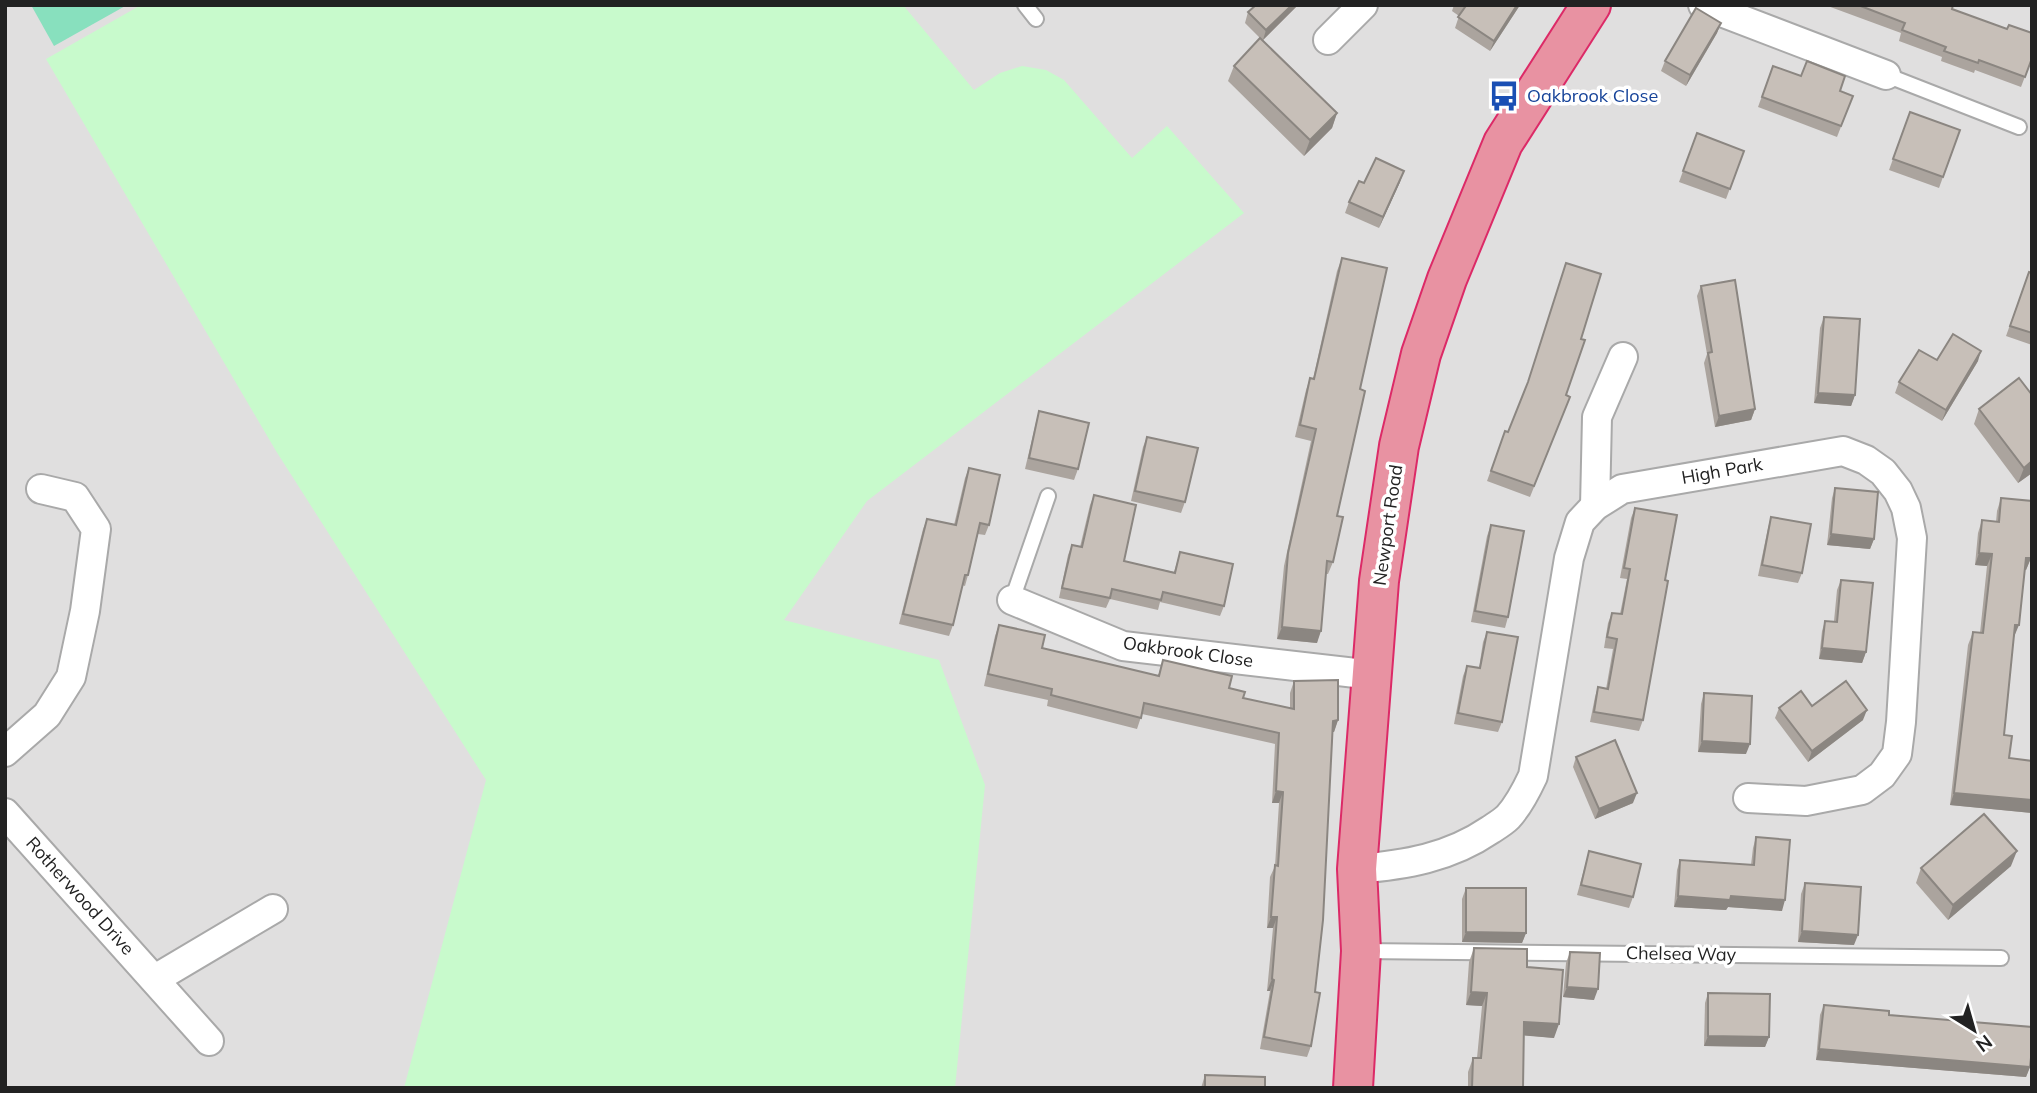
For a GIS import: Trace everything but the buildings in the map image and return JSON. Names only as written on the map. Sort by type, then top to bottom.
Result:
[{"type":"highway","name":"Newport Road","points":[[1353,1088],[1361,951],[1357,869],[1379,581],[1399,446],[1421,354],[1447,279],[1503,143],[1591,5]]},
{"type":"street","points":[[1328,40],[1363,5]]},
{"type":"street","points":[[1703,5],[1886,75]]},
{"type":"street","points":[[1595,506],[1597,417],[1623,357]]},
{"type":"street","name":"High Park","points":[[1357,869],[1405,865],[1446,853],[1474,841],[1506,819],[1522,799],[1533,776],[1569,558],[1580,522],[1595,506],[1622,489],[1843,451],[1866,460],[1883,472],[1898,491],[1906,508],[1912,538],[1902,722],[1897,754],[1882,775],[1862,790],[1805,801],[1748,798]]},
{"type":"street","points":[[5,752],[47,715],[71,677],[85,611],[96,529],[75,497],[41,489]]},
{"type":"street","name":"Oakbrook Close","points":[[1012,600],[1124,646],[1373,675]]},
{"type":"street","name":"Rotherwood Drive","points":[[5,813],[209,1041]]},
{"type":"street","points":[[155,979],[273,909]]},
{"type":"lane","points":[[1024,5],[1036,19]]},
{"type":"lane","points":[[1886,75],[2019,127]]},
{"type":"lane","points":[[1012,600],[1048,496]]},
{"type":"lane","name":"Chelsea Way","points":[[1361,951],[2001,958]]},
{"type":"shaded area","points":[[5,5],[2032,5],[2032,1088],[5,1088]]},
{"type":"green space","points":[[31,5],[127,5],[54,46]]},
{"type":"green space","points":[[141,5],[903,5],[974,90],[1000,73],[1022,66],[1046,70],[1064,80],[1132,158],[1167,126],[1244,213],[867,501],[784,620],[939,660],[985,785],[955,1088],[404,1088],[486,780],[276,451],[46,59]]},
{"type":"place","name":"Oakbrook Close","points":[[1504,96]]}]
